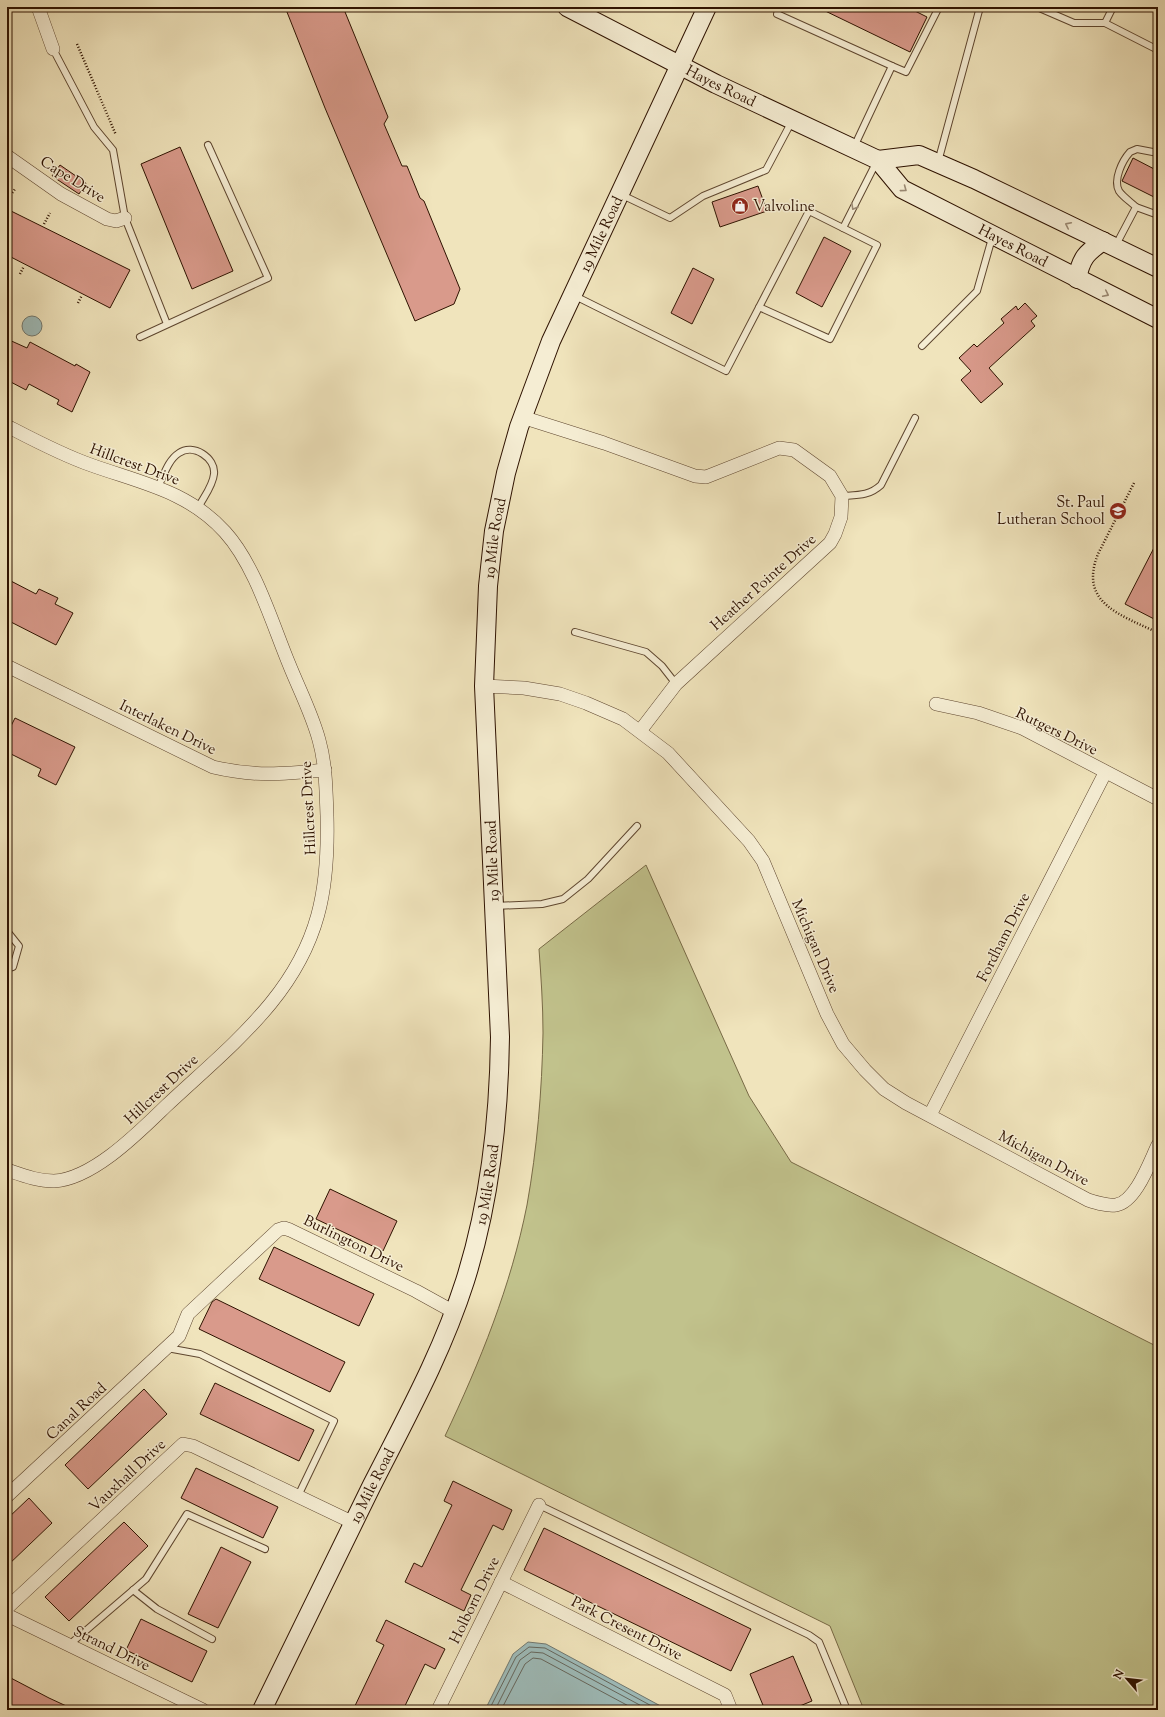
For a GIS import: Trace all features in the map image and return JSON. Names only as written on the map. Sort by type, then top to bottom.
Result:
[{"type":"street","points":[[38,7],[53,49]]},
{"type":"street","name":"Hayes Road","points":[[567,7],[680,65],[878,160],[902,189],[1076,279],[1158,319]]},
{"type":"street","name":"19 Mile Road","points":[[262,1710],[432,1367],[454,1312],[476,1242],[487,1190],[499,1081],[500,1037],[484,686],[488,586],[494,532],[506,473],[522,417],[551,341],[707,7]]},
{"type":"street","name":"Cape Drive","points":[[7,156],[61,194],[107,218],[116,221],[125,218]]},
{"type":"street","name":"Hayes Road","points":[[878,160],[919,156],[937,163],[1158,268]]},
{"type":"street","points":[[1076,279],[1083,257],[1090,250],[1109,244]]},
{"type":"street","points":[[522,417],[604,443],[694,476],[706,477],[779,448],[794,450],[830,476],[842,496]]},
{"type":"street","name":"Hillcrest Drive","points":[[7,426],[89,465],[158,487],[179,496],[198,508],[226,533],[248,566],[319,739],[325,770],[327,867],[318,921],[302,956],[272,1002],[255,1022],[126,1144],[106,1158],[73,1176],[58,1181],[30,1178],[7,1170]]},
{"type":"street","name":"Heather Pointe Drive","points":[[640,731],[676,684],[830,543],[841,517],[842,496]]},
{"type":"street","name":"Interlaken Drive","points":[[7,666],[213,767],[238,773],[258,775],[275,775],[325,770]]},
{"type":"street","name":"Michigan Drive","points":[[484,686],[524,688],[572,698],[617,716],[640,731],[668,753],[753,846],[763,861],[827,1014],[843,1044],[865,1070],[884,1089],[906,1103],[1088,1200],[1102,1204],[1117,1205],[1133,1195],[1158,1145]]},
{"type":"street","name":"Rutgers Drive","points":[[936,704],[978,713],[1022,728],[1105,773],[1158,799]]},
{"type":"street","name":"Fordham Drive","points":[[930,1115],[1105,773]]},
{"type":"street","name":"Burlington Drive","points":[[167,1348],[179,1336],[188,1314],[273,1232],[284,1228],[416,1291],[454,1312]]},
{"type":"street","name":"Canal Road","points":[[7,1496],[167,1348]]},
{"type":"street","name":"Vauxhall Drive","points":[[7,1608],[183,1444],[193,1446],[354,1523]]},
{"type":"street","name":"Holborn Drive","points":[[438,1710],[539,1505]]},
{"type":"street","name":"Park Cresent Drive","points":[[501,1582],[725,1695],[731,1710]]},
{"type":"street","name":"Strand Drive","points":[[7,1615],[203,1710]]},
{"type":"lane","points":[[779,7],[777,14],[906,72],[938,9],[934,7]]},
{"type":"lane","points":[[937,163],[980,7]]},
{"type":"lane","points":[[1037,7],[1074,23],[1105,23],[1158,50]]},
{"type":"lane","points":[[1105,23],[1113,7]]},
{"type":"lane","points":[[53,49],[94,127],[112,150],[125,218],[167,324]]},
{"type":"lane","points":[[853,149],[892,66]]},
{"type":"lane","points":[[619,193],[670,218],[703,196],[766,170],[792,120]]},
{"type":"lane","points":[[140,336],[268,278],[208,145]]},
{"type":"lane","points":[[1158,153],[1137,149],[1130,152],[1120,169],[1117,182],[1120,192],[1136,207],[1158,215]]},
{"type":"lane","points":[[843,228],[878,160]]},
{"type":"lane","points":[[1109,244],[1136,207]]},
{"type":"lane","points":[[572,295],[726,371],[809,210],[877,245],[830,339],[759,307]]},
{"type":"lane","points":[[922,346],[977,291],[992,236]]},
{"type":"lane","points":[[842,496],[864,495],[874,492],[881,485],[915,418]]},
{"type":"lane","points":[[158,487],[167,467],[179,452],[186,450],[198,452],[211,462],[214,473],[210,487],[198,508]]},
{"type":"lane","points":[[575,632],[646,652],[662,666],[676,684]]},
{"type":"lane","points":[[494,906],[542,904],[563,899],[588,879],[637,826]]},
{"type":"lane","points":[[7,931],[19,946],[13,967],[7,969]]},
{"type":"lane","points":[[167,1348],[200,1354],[334,1421],[298,1496]]},
{"type":"lane","points":[[539,1505],[809,1635],[819,1642],[847,1710]]},
{"type":"lane","points":[[68,1645],[146,1579],[187,1514],[265,1549]]},
{"type":"lane","points":[[133,1590],[157,1609],[212,1639]]},
{"type":"path","points":[[77,44],[117,137]]},
{"type":"path","points":[[7,200],[15,189]]},
{"type":"path","points":[[44,224],[50,213]]},
{"type":"path","points":[[20,274],[24,266]]},
{"type":"path","points":[[78,303],[82,295]]},
{"type":"path","points":[[1134,483],[1093,564],[1092,578],[1095,591],[1102,602],[1114,611],[1158,633]]},
{"type":"green space","points":[[646,865],[749,1096],[791,1162],[1158,1347],[1158,1699],[1154,1710],[864,1710],[830,1626],[445,1436],[482,1352],[493,1323],[512,1265],[527,1205],[536,1141],[542,1055],[543,1022],[539,949]]},
{"type":"water","points":[[32,316],[39,319],[42,326],[39,333],[32,336],[25,333],[22,326],[25,319]]},
{"type":"water","points":[[528,1642],[546,1644],[668,1710],[485,1710],[513,1654]]},
{"type":"building","points":[[285,7],[343,7],[388,117],[384,124],[402,166],[407,166],[420,198],[424,201],[460,289],[454,304],[415,321],[325,108]]},
{"type":"building","points":[[817,7],[907,7],[927,17],[910,52]]},
{"type":"building","points":[[180,147],[233,271],[192,289],[141,164]]},
{"type":"building","points":[[1133,158],[1158,171],[1158,199],[1122,181]]},
{"type":"building","points":[[60,165],[86,183],[79,194],[52,176]]},
{"type":"building","name":"Valvoline","points":[[758,186],[767,211],[720,227],[712,202]]},
{"type":"building","points":[[11,211],[130,270],[110,308],[7,255],[7,219]]},
{"type":"building","points":[[824,237],[851,251],[822,307],[796,293]]},
{"type":"building","points":[[693,268],[714,279],[692,324],[671,313]]},
{"type":"building","points":[[1025,303],[1037,316],[1031,321],[1035,326],[989,368],[1003,384],[981,403],[961,380],[971,371],[959,358],[974,344],[977,347],[1004,323],[1001,319],[1016,306],[1018,310]]},
{"type":"building","points":[[7,339],[27,348],[30,342],[75,366],[76,364],[90,372],[72,412],[57,404],[59,400],[29,384],[26,390],[7,380]]},
{"type":"building","points":[[1158,540],[1158,621],[1125,604]]},
{"type":"building","points":[[7,579],[36,594],[39,589],[58,598],[55,604],[73,613],[56,645],[7,620]]},
{"type":"building","points":[[15,718],[75,747],[56,785],[38,776],[41,769],[7,752],[7,734]]},
{"type":"building","points":[[330,1189],[397,1221],[383,1251],[316,1219]]},
{"type":"building","points":[[274,1247],[374,1294],[359,1326],[259,1279]]},
{"type":"building","points":[[216,1299],[345,1362],[330,1392],[199,1329],[212,1302]]},
{"type":"building","points":[[215,1383],[314,1430],[299,1461],[200,1414]]},
{"type":"building","points":[[144,1389],[167,1414],[88,1489],[65,1465]]},
{"type":"building","points":[[196,1468],[278,1507],[263,1538],[181,1498]]},
{"type":"building","points":[[453,1481],[512,1510],[503,1530],[493,1525],[461,1590],[471,1595],[464,1611],[405,1582],[414,1563],[422,1567],[452,1505],[444,1501]]},
{"type":"building","points":[[29,1498],[52,1523],[7,1566],[7,1519]]},
{"type":"building","points":[[124,1522],[148,1546],[69,1621],[45,1597]]},
{"type":"building","points":[[544,1528],[751,1629],[731,1671],[524,1570]]},
{"type":"building","points":[[221,1547],[251,1562],[218,1628],[188,1614]]},
{"type":"building","points":[[141,1619],[207,1651],[192,1682],[126,1650]]},
{"type":"building","points":[[386,1620],[445,1649],[435,1669],[425,1664],[403,1710],[353,1710],[384,1645],[376,1641]]},
{"type":"building","points":[[793,1656],[812,1701],[790,1710],[765,1710],[750,1674]]},
{"type":"building","points":[[7,1676],[49,1698],[75,1710],[7,1710]]},
{"type":"place","name":"Valvoline","points":[[740,206]]},
{"type":"place","name":"St. Paul Lutheran School","points":[[1118,511]]}]
